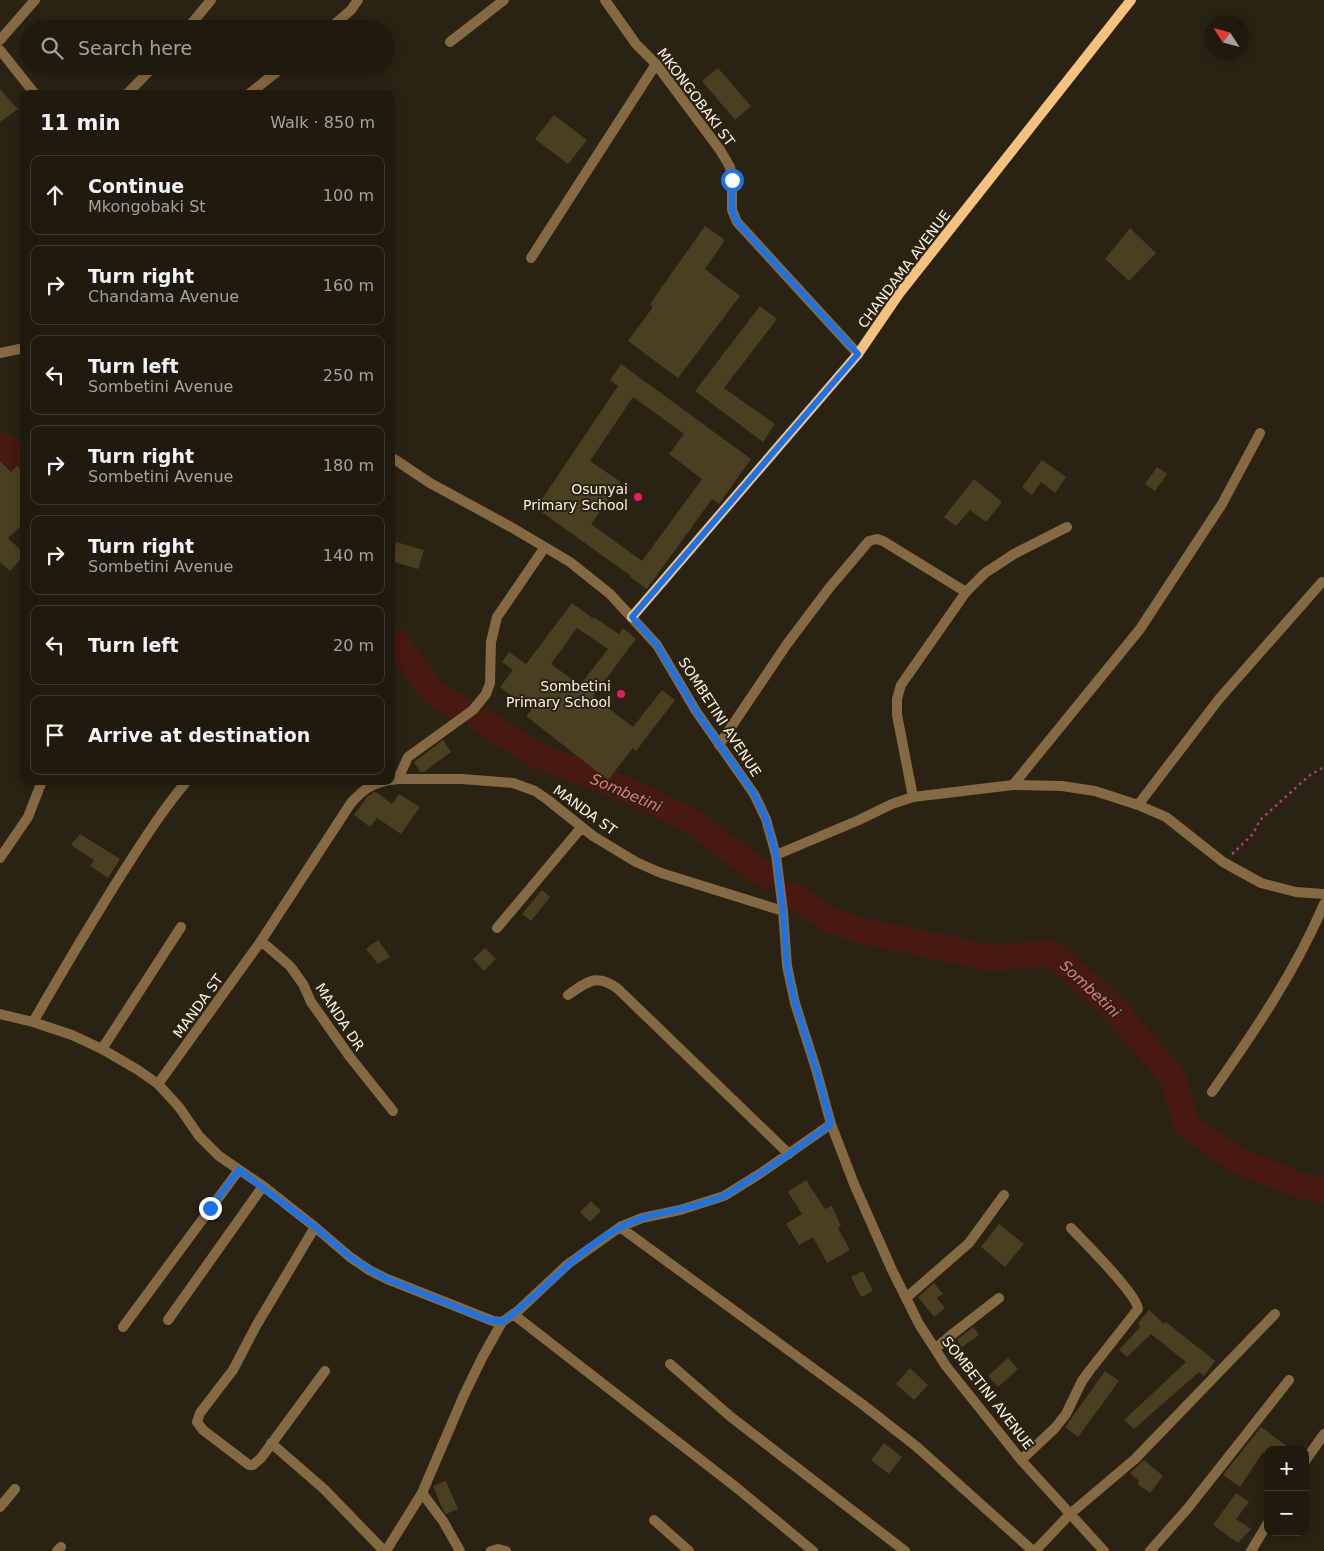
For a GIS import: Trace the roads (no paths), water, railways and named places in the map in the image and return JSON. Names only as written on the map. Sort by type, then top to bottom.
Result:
[{"type":"street","points":[[0,40],[35,0]]},
{"type":"street","points":[[194,20],[211,0]]},
{"type":"street","points":[[339,20],[351,10],[358,0]]},
{"type":"street","points":[[450,42],[504,0]]},
{"type":"street","name":"MKONGOBAKI ST","points":[[605,0],[636,44],[656,64],[720,150],[730,167],[732,210],[737,222],[858,354]]},
{"type":"street","name":"CHANDAMA AVENUE","points":[[632,617],[858,354],[899,294],[1131,0]]},
{"type":"street","points":[[0,50],[32,90]]},
{"type":"street","points":[[531,258],[656,64]]},
{"type":"street","points":[[131,90],[145,75]]},
{"type":"street","points":[[254,90],[273,75]]},
{"type":"street","points":[[0,353],[20,349]]},
{"type":"street","points":[[1012,785],[1140,629],[1222,504],[1260,433]]},
{"type":"street","name":"SOMBETINI AVENUE","points":[[395,461],[430,483],[546,547],[570,562],[610,594],[657,645],[696,711],[754,794],[766,819],[776,855],[787,966],[795,1003],[831,1124],[854,1184],[906,1298],[919,1324],[946,1366],[1021,1460],[1104,1551]]},
{"type":"street","points":[[913,797],[897,715],[897,699],[901,685],[966,592],[985,574],[1014,554],[1067,527]]},
{"type":"street","points":[[719,745],[786,644],[830,587],[869,541],[877,539],[883,541],[966,592]]},
{"type":"street","points":[[395,777],[408,757],[473,710],[486,694],[490,684],[493,627],[497,617],[546,547]]},
{"type":"street","points":[[1138,805],[1219,699],[1322,582]]},
{"type":"street","name":"MANDA ST","points":[[395,779],[470,780],[513,783],[535,791],[582,828],[636,862],[661,873],[783,911]]},
{"type":"street","points":[[0,858],[28,817],[40,785]]},
{"type":"street","points":[[33,1022],[90,924],[132,857],[173,797],[184,785]]},
{"type":"street","name":"MANDA ST","points":[[158,1084],[261,941],[352,803],[361,792],[372,785]]},
{"type":"street","points":[[776,855],[892,804],[913,797],[1012,785],[1062,786],[1095,792],[1138,805],[1166,817],[1223,862],[1261,883],[1296,892],[1324,894]]},
{"type":"street","points":[[497,928],[582,828]]},
{"type":"street","points":[[1212,1092],[1274,1001],[1298,960],[1324,904]]},
{"type":"street","points":[[102,1049],[181,927]]},
{"type":"street","name":"MANDA DR","points":[[261,941],[290,966],[303,984],[311,1002],[344,1049],[393,1111]]},
{"type":"street","points":[[568,995],[586,982],[596,980],[608,981],[789,1154]]},
{"type":"street","points":[[0,1014],[33,1022],[72,1035],[102,1049],[138,1070],[158,1084],[179,1107],[199,1136],[219,1156],[263,1186],[350,1257],[381,1276],[486,1319],[502,1322]]},
{"type":"street","points":[[271,1443],[324,1490],[385,1551],[422,1493],[464,1396],[502,1322],[514,1314],[568,1264],[620,1227],[642,1218],[680,1210],[724,1196],[761,1173],[831,1124]]},
{"type":"street","points":[[123,1327],[239,1170]]},
{"type":"street","points":[[168,1320],[263,1186]]},
{"type":"street","points":[[906,1298],[969,1243],[1004,1195]]},
{"type":"street","points":[[315,1227],[256,1326],[233,1370],[197,1417],[197,1422],[203,1430],[249,1464],[254,1465],[326,1371]]},
{"type":"street","points":[[620,1227],[862,1404],[917,1447],[1034,1551],[1070,1514],[1135,1459],[1275,1314]]},
{"type":"street","points":[[1021,1460],[1055,1428],[1066,1414],[1090,1370],[1138,1309],[1134,1298],[1113,1272],[1071,1228]]},
{"type":"street","points":[[935,1349],[999,1298]]},
{"type":"street","points":[[514,1314],[737,1488],[813,1551]]},
{"type":"street","points":[[670,1364],[732,1418],[905,1551]]},
{"type":"street","points":[[1150,1551],[1188,1508],[1289,1380]]},
{"type":"street","points":[[1309,1455],[1324,1434]]},
{"type":"street","points":[[0,1507],[15,1489]]},
{"type":"street","points":[[422,1493],[443,1521],[460,1551]]},
{"type":"street","points":[[654,1520],[689,1551]]},
{"type":"street","points":[[1251,1551],[1264,1530]]},
{"type":"street","points":[[491,1551],[498,1549],[506,1551]]},
{"type":"waterway","name":"Sombetini","points":[[0,445],[15,454],[20,462]]},
{"type":"waterway","name":"Sombetini","points":[[395,640],[433,692],[458,707]]},
{"type":"waterway","name":"Sombetini","points":[[480,720],[537,755],[619,787],[686,818],[766,876]]},
{"type":"waterway","name":"Sombetini","points":[[793,895],[827,919],[862,931],[992,958],[1052,953],[1115,1010],[1173,1078],[1187,1126],[1238,1161],[1301,1186],[1324,1189]]},
{"type":"place","name":"Osunyai Primary School","points":[[638,497]]},
{"type":"place","name":"Sombetini Primary School","points":[[621,694]]}]
